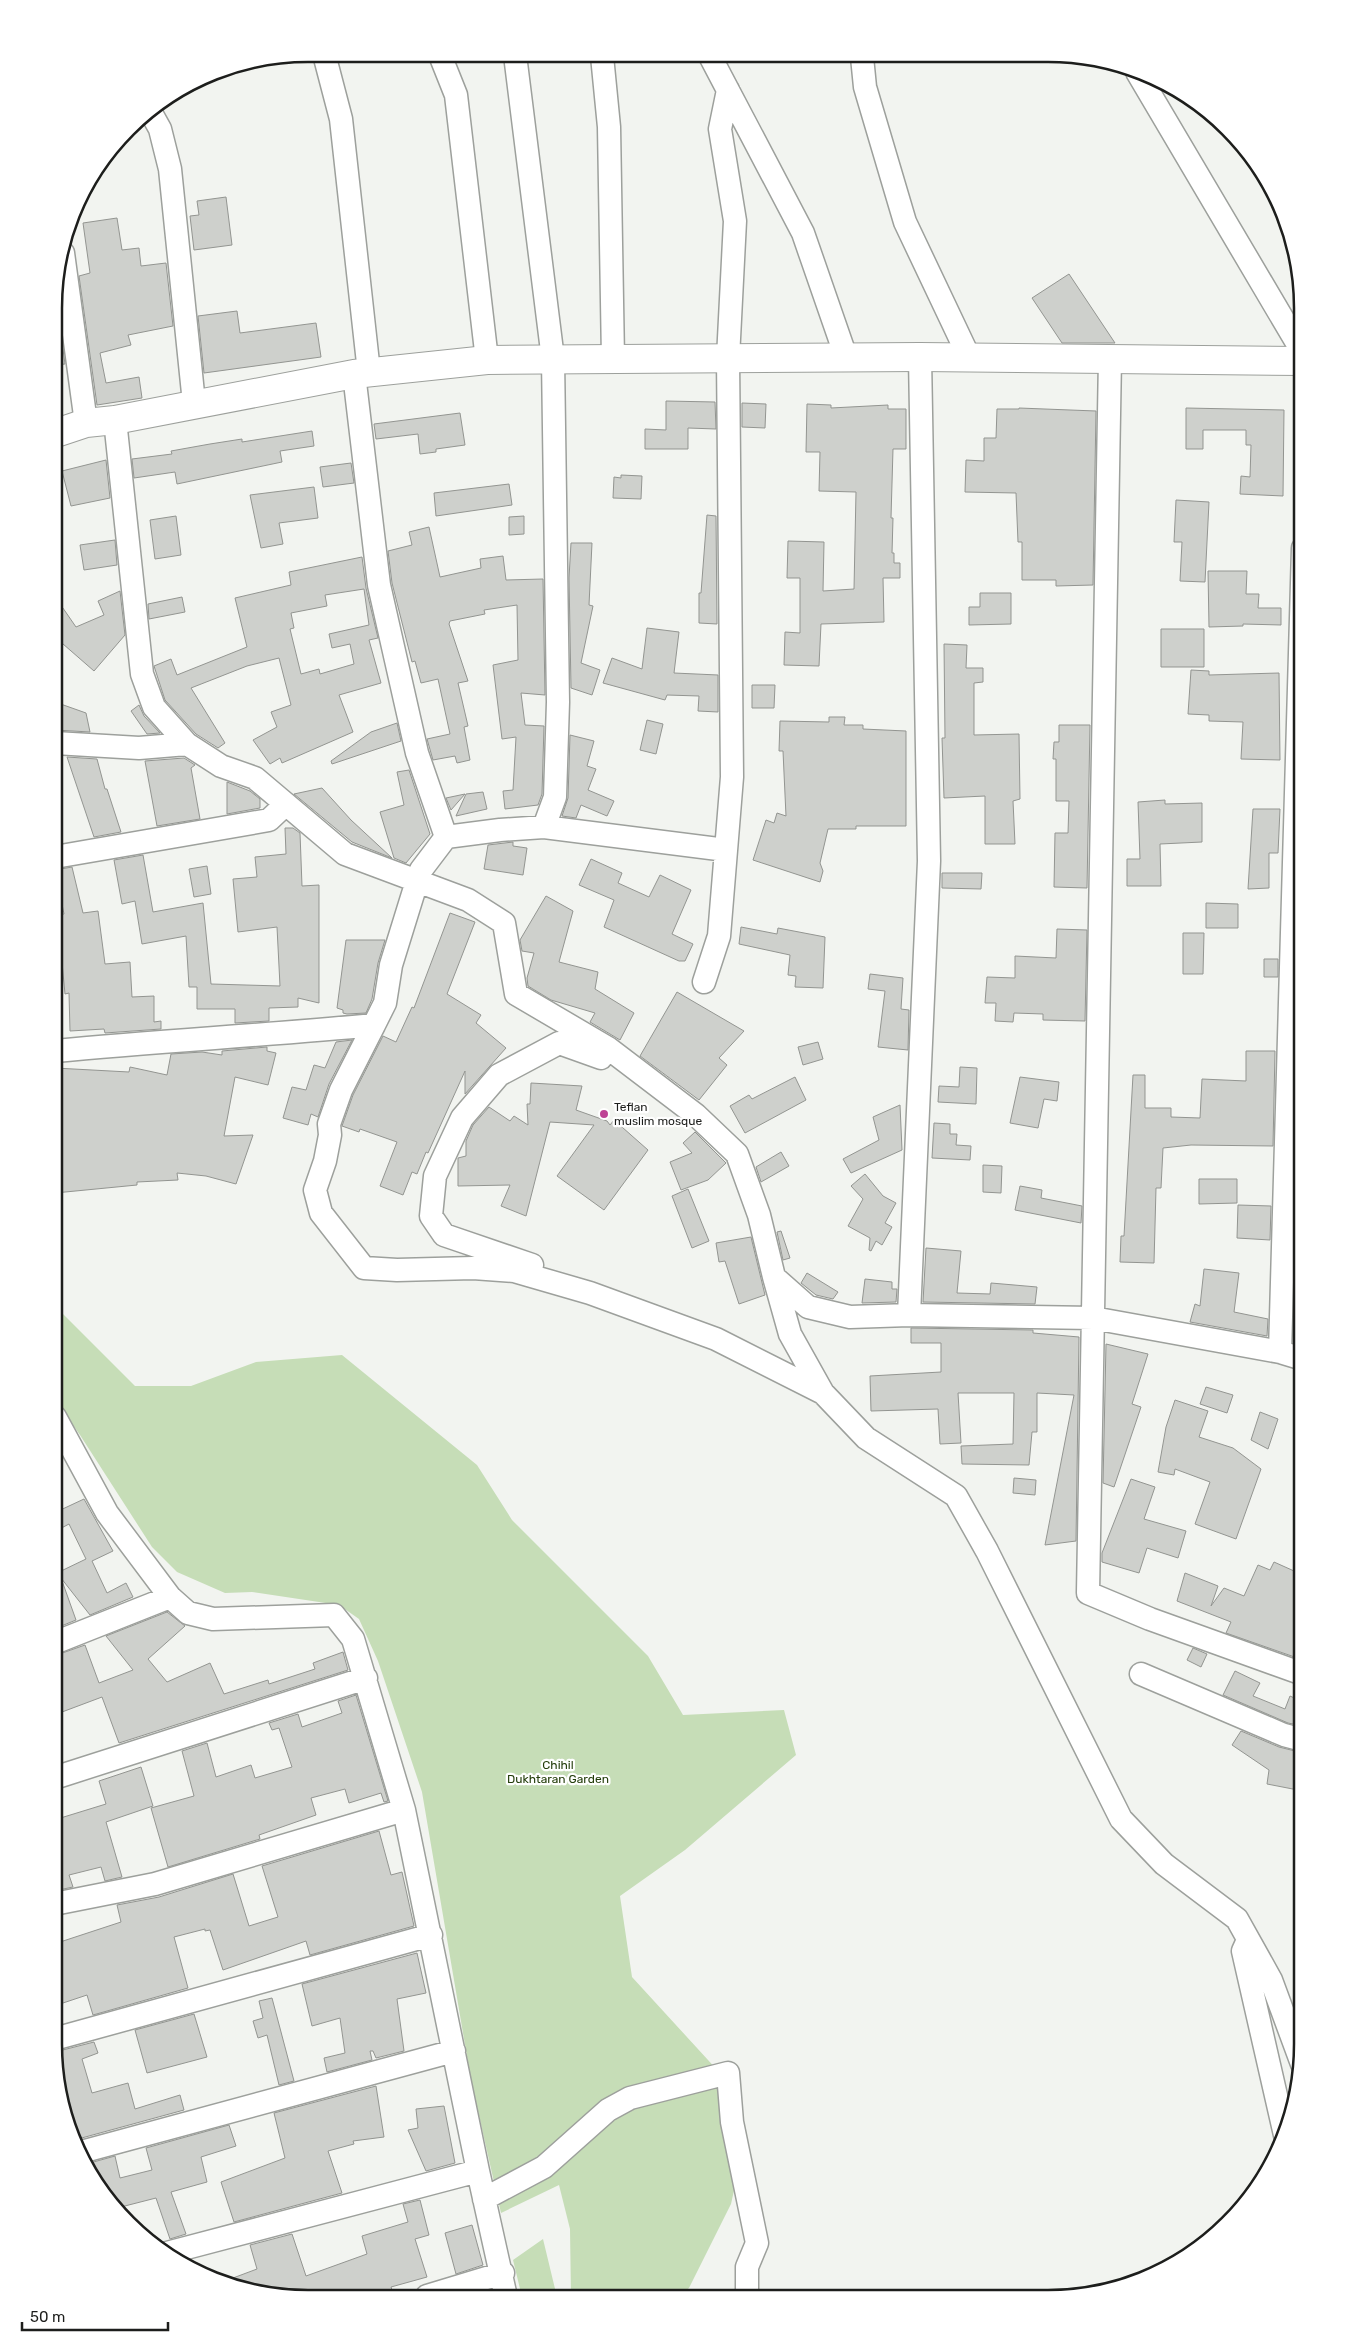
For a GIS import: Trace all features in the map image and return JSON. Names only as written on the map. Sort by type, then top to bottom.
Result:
[{"type":"street","points":[[326,62],[341,119],[380,585],[417,752],[446,837]]},
{"type":"street","points":[[443,62],[456,95],[487,360]]},
{"type":"street","points":[[516,62],[553,359],[558,702],[555,797],[544,827]]},
{"type":"street","points":[[603,62],[609,127],[613,359]]},
{"type":"street","points":[[713,62],[803,233],[846,357]]},
{"type":"street","points":[[862,62],[865,87],[905,222],[968,357]]},
{"type":"street","points":[[1142,81],[1294,338]]},
{"type":"street","points":[[704,982],[719,936],[732,777],[728,358],[735,221],[720,129],[728,90]]},
{"type":"street","points":[[150,121],[160,129],[170,169],[194,404]]},
{"type":"street","points":[[66,272],[86,423]]},
{"type":"street","points":[[908,1315],[930,861],[920,357]]},
{"type":"street","points":[[62,431],[86,423],[115,420],[361,373],[487,360],[968,357],[1294,362]]},
{"type":"street","points":[[1110,358],[1088,1593],[1150,1619],[1294,1671]]},
{"type":"street","points":[[115,420],[142,674],[154,707],[187,744],[221,766],[255,778],[345,854],[468,900],[504,923],[516,994],[608,1048],[696,1114],[736,1154],[759,1215],[790,1334],[823,1392],[866,1438],[956,1496],[987,1552],[1121,1818],[1164,1864],[1237,1919],[1271,1980],[1294,2042]]},
{"type":"street","points":[[62,743],[140,748],[187,744]]},
{"type":"street","points":[[62,856],[269,820],[286,804]]},
{"type":"street","points":[[726,850],[544,827],[446,837],[421,870],[416,881],[391,966],[385,1003],[341,1090],[329,1124],[330,1135],[325,1161],[315,1190],[321,1213],[364,1268],[397,1270],[473,1268],[514,1271],[590,1293],[716,1339],[823,1392]]},
{"type":"street","points":[[1280,1352],[1294,863]]},
{"type":"street","points":[[62,1050],[374,1025]]},
{"type":"street","points":[[590,1293],[548,1271],[444,1235],[431,1216],[435,1176],[462,1118],[499,1075],[559,1043],[601,1058],[608,1048]]},
{"type":"street","points":[[774,1277],[808,1307],[850,1317],[908,1315],[1092,1318],[1280,1352],[1294,1356]]},
{"type":"street","points":[[62,1431],[107,1513],[170,1597],[188,1613],[213,1619],[334,1615],[353,1639],[404,1810],[478,2171],[503,2273],[505,2290]]},
{"type":"street","points":[[62,1640],[170,1597]]},
{"type":"street","points":[[1141,1674],[1294,1738]]},
{"type":"street","points":[[62,1775],[366,1678]]},
{"type":"street","points":[[62,1902],[156,1884],[404,1810]]},
{"type":"street","points":[[62,2037],[431,1935]]},
{"type":"street","points":[[1248,1939],[1243,1951],[1282,2120]]},
{"type":"street","points":[[87,2150],[454,2050]]},
{"type":"street","points":[[484,2199],[544,2167],[608,2110],[630,2098],[728,2073],[732,2122],[758,2243],[747,2267],[746,2290]]},
{"type":"street","points":[[175,2250],[478,2171]]},
{"type":"street","points":[[447,2290],[503,2273]]},
{"type":"green space","name":"Chihil Dukhtaran Garden","points":[[62,1313],[135,1386],[191,1386],[256,1362],[342,1355],[477,1465],[512,1520],[648,1656],[683,1715],[784,1710],[796,1755],[685,1850],[620,1896],[632,1977],[719,2072],[739,2168],[731,2204],[687,2290],[571,2290],[570,2229],[559,2185],[501,2213],[471,2080],[422,1792],[378,1661],[359,1619],[339,1605],[252,1592],[225,1593],[177,1572],[152,1547],[62,1410]]},
{"type":"green space","points":[[543,2239],[555,2290],[520,2290],[513,2260]]},
{"type":"building","points":[[226,197],[232,245],[194,250],[190,216],[199,215],[197,201]]},
{"type":"building","points":[[117,218],[122,250],[139,248],[141,266],[166,263],[173,326],[128,335],[131,345],[100,353],[106,383],[139,377],[142,398],[97,405],[79,276],[90,273],[83,223]]},
{"type":"building","points":[[1069,274],[1115,343],[1062,343],[1032,298]]},
{"type":"building","points":[[237,311],[240,333],[316,323],[321,357],[204,373],[198,316]]},
{"type":"building","points":[[62,342],[65,364],[62,364]]},
{"type":"building","points":[[666,401],[715,402],[716,429],[688,428],[688,449],[645,449],[645,429],[666,430]]},
{"type":"building","points":[[742,403],[766,404],[765,428],[742,427]]},
{"type":"building","points":[[807,404],[831,405],[831,408],[888,405],[888,409],[906,409],[906,449],[893,449],[892,553],[894,553],[894,563],[900,563],[900,578],[883,578],[884,622],[821,624],[819,666],[784,665],[785,632],[800,633],[800,578],[787,578],[788,541],[824,542],[823,591],[854,589],[856,492],[819,491],[820,452],[806,452]]},
{"type":"building","points":[[1186,408],[1284,410],[1283,496],[1240,494],[1241,476],[1250,477],[1251,445],[1246,445],[1246,430],[1203,430],[1203,449],[1186,449]]},
{"type":"building","points":[[997,409],[1096,411],[1093,585],[1056,586],[1056,580],[1022,580],[1022,542],[1018,542],[1016,493],[965,492],[966,460],[984,461],[984,438],[996,438]]},
{"type":"building","points":[[460,413],[465,445],[436,449],[436,452],[420,454],[418,434],[376,439],[374,424]]},
{"type":"building","points":[[312,431],[314,446],[280,451],[282,462],[177,484],[175,472],[134,478],[132,459],[172,454],[171,451],[242,439],[242,442]]},
{"type":"building","points":[[106,460],[110,498],[71,506],[62,471]]},
{"type":"building","points":[[351,463],[354,483],[323,487],[320,467]]},
{"type":"building","points":[[621,475],[642,476],[641,499],[613,498],[614,477],[621,478]]},
{"type":"building","points":[[509,484],[512,505],[436,516],[434,493]]},
{"type":"building","points":[[314,487],[318,518],[279,523],[283,544],[261,548],[250,495]]},
{"type":"building","points":[[1176,500],[1209,502],[1205,582],[1180,581],[1182,542],[1174,542]]},
{"type":"building","points":[[707,515],[716,516],[717,624],[699,623],[699,593],[701,593]]},
{"type":"building","points":[[176,516],[181,555],[155,559],[150,520]]},
{"type":"building","points":[[524,516],[524,534],[509,535],[509,517]]},
{"type":"building","points":[[429,527],[440,577],[481,568],[480,559],[503,556],[506,580],[543,579],[545,695],[521,693],[525,725],[544,726],[542,794],[538,805],[505,809],[503,791],[513,790],[516,737],[502,739],[493,665],[518,660],[517,605],[484,610],[485,614],[450,621],[449,624],[468,681],[458,683],[468,726],[464,727],[470,760],[457,763],[455,756],[433,760],[427,739],[450,734],[438,679],[421,683],[415,661],[412,662],[392,583],[388,551],[412,545],[409,532]]},
{"type":"building","points":[[115,540],[117,565],[84,570],[80,545]]},
{"type":"building","points":[[571,543],[592,543],[589,605],[593,606],[581,663],[600,670],[592,695],[571,688],[569,578]]},
{"type":"building","points":[[362,557],[366,588],[378,638],[369,640],[381,683],[339,695],[353,732],[282,763],[280,758],[270,764],[253,740],[277,727],[271,712],[291,705],[279,658],[247,666],[191,688],[225,743],[218,748],[196,734],[165,700],[154,666],[171,659],[177,675],[247,647],[235,598],[291,585],[289,572]],"holes":[[[364,589],[369,625],[329,634],[332,648],[350,644],[354,664],[320,674],[319,669],[301,674],[290,629],[294,628],[291,613],[327,606],[325,595]]]},
{"type":"building","points":[[1208,571],[1247,571],[1246,594],[1259,594],[1258,608],[1281,608],[1281,625],[1243,624],[1243,626],[1209,627]]},
{"type":"building","points":[[120,591],[125,635],[94,671],[62,643],[62,607],[76,627],[104,615],[98,601]]},
{"type":"building","points":[[980,593],[1011,593],[1011,624],[969,625],[969,607],[980,607]]},
{"type":"building","points":[[182,597],[185,612],[149,619],[148,604]]},
{"type":"building","points":[[647,628],[679,632],[674,673],[718,675],[718,712],[698,711],[699,696],[667,695],[665,700],[603,683],[612,658],[642,669]]},
{"type":"building","points":[[1161,629],[1204,629],[1204,667],[1161,667]]},
{"type":"building","points":[[944,644],[967,645],[966,668],[983,668],[983,682],[974,683],[974,735],[1019,734],[1020,799],[1013,801],[1015,844],[985,844],[985,796],[944,798],[942,738],[945,738]]},
{"type":"building","points":[[1191,670],[1209,671],[1209,675],[1279,673],[1280,760],[1241,759],[1243,722],[1209,721],[1209,715],[1188,714]]},
{"type":"building","points":[[752,685],[775,685],[774,708],[752,708]]},
{"type":"building","points":[[62,704],[86,713],[90,732],[62,730]]},
{"type":"building","points":[[139,705],[144,716],[160,733],[147,734],[131,711]]},
{"type":"building","points":[[829,717],[845,717],[844,725],[863,725],[863,729],[906,731],[906,826],[856,826],[856,829],[828,829],[820,863],[823,871],[820,882],[753,860],[766,820],[774,823],[777,813],[786,816],[783,751],[779,751],[780,721],[829,722]]},
{"type":"building","points":[[647,720],[663,724],[656,754],[640,750]]},
{"type":"building","points":[[397,723],[401,741],[332,764],[331,761],[371,732]]},
{"type":"building","points":[[1059,725],[1090,725],[1087,888],[1054,887],[1055,833],[1068,833],[1069,801],[1056,801],[1056,759],[1053,759],[1054,742],[1059,742]]},
{"type":"building","points":[[570,735],[594,741],[587,766],[596,769],[588,790],[614,801],[607,816],[581,805],[576,818],[562,816],[568,798]]},
{"type":"building","points":[[67,757],[97,759],[105,789],[107,789],[121,832],[94,837]]},
{"type":"building","points":[[184,758],[195,765],[191,768],[200,819],[157,826],[145,761]]},
{"type":"building","points":[[409,770],[430,834],[406,863],[394,858],[380,812],[404,805],[397,772]]},
{"type":"building","points":[[227,782],[250,791],[260,799],[260,808],[227,814]]},
{"type":"building","points":[[322,788],[351,820],[392,858],[352,842],[294,794]]},
{"type":"building","points":[[483,792],[487,809],[456,816],[466,794]]},
{"type":"building","points":[[465,794],[451,810],[446,798]]},
{"type":"building","points":[[1165,800],[1165,804],[1202,803],[1202,842],[1160,844],[1161,886],[1127,886],[1127,859],[1140,859],[1138,802]]},
{"type":"building","points":[[1253,809],[1280,809],[1278,853],[1269,853],[1269,888],[1248,889]]},
{"type":"building","points":[[285,828],[293,828],[300,833],[302,886],[319,885],[319,1003],[298,998],[298,1007],[269,1008],[269,1021],[235,1023],[235,1009],[197,1009],[197,987],[189,987],[186,936],[142,944],[135,901],[122,904],[114,860],[143,855],[153,912],[203,903],[211,984],[280,986],[277,927],[238,932],[233,879],[257,877],[255,857],[286,854]]},
{"type":"building","points":[[513,842],[513,846],[527,848],[523,875],[484,869],[488,845]]},
{"type":"building","points":[[591,859],[622,873],[618,883],[649,897],[660,875],[691,890],[672,934],[693,944],[685,961],[679,961],[604,927],[614,900],[579,885]]},
{"type":"building","points":[[207,866],[211,894],[194,897],[189,869]]},
{"type":"building","points":[[72,867],[83,913],[98,911],[105,964],[130,962],[132,997],[154,996],[154,1022],[161,1021],[161,1029],[105,1033],[104,1029],[70,1031],[69,993],[65,994],[62,962],[62,914],[64,914],[62,904],[62,869]]},
{"type":"building","points":[[942,873],[982,873],[981,889],[942,888]]},
{"type":"building","points":[[546,896],[573,911],[559,962],[598,972],[595,989],[634,1013],[620,1040],[590,1022],[595,1013],[551,1000],[528,986],[527,978],[534,953],[522,951],[520,940]]},
{"type":"building","points":[[1206,903],[1238,904],[1238,928],[1206,928]]},
{"type":"building","points":[[450,913],[475,922],[447,994],[481,1015],[476,1023],[506,1048],[465,1094],[465,1071],[428,1153],[426,1152],[417,1174],[412,1172],[403,1195],[380,1186],[397,1142],[360,1129],[359,1132],[342,1126],[353,1095],[383,1036],[396,1042],[412,1007],[414,1008]]},
{"type":"building","points":[[741,927],[777,934],[778,928],[825,937],[823,988],[795,987],[796,976],[788,975],[790,955],[739,944]]},
{"type":"building","points":[[1057,929],[1087,930],[1085,1021],[1043,1020],[1043,1014],[1014,1013],[1013,1022],[995,1021],[996,1003],[985,1003],[987,977],[1015,978],[1015,956],[1056,958]]},
{"type":"building","points":[[1183,933],[1204,933],[1203,974],[1183,974]]},
{"type":"building","points":[[346,940],[385,940],[378,963],[372,999],[366,1013],[347,1014],[337,1008]]},
{"type":"building","points":[[1264,959],[1278,959],[1278,977],[1264,977]]},
{"type":"building","points":[[870,974],[903,978],[901,1009],[909,1010],[908,1050],[878,1047],[885,991],[868,989]]},
{"type":"building","points":[[677,992],[744,1031],[719,1058],[727,1065],[699,1100],[640,1056]]},
{"type":"building","points":[[352,1040],[329,1084],[318,1117],[311,1114],[308,1125],[283,1118],[292,1087],[306,1090],[314,1065],[325,1068],[336,1042]]},
{"type":"building","points":[[818,1042],[823,1059],[803,1065],[798,1047]]},
{"type":"building","points":[[267,1047],[267,1051],[276,1053],[268,1085],[235,1077],[224,1136],[253,1135],[236,1184],[206,1176],[177,1173],[178,1180],[137,1182],[137,1185],[62,1192],[62,1068],[129,1072],[130,1067],[167,1075],[171,1054],[202,1052],[222,1055],[222,1051]]},
{"type":"building","points":[[1246,1051],[1275,1051],[1273,1146],[1191,1145],[1163,1148],[1161,1188],[1156,1188],[1154,1263],[1120,1262],[1121,1236],[1124,1236],[1133,1075],[1145,1075],[1145,1108],[1171,1108],[1171,1117],[1200,1118],[1202,1079],[1246,1081]]},
{"type":"building","points":[[960,1067],[977,1068],[976,1104],[938,1102],[939,1086],[959,1087]]},
{"type":"building","points":[[795,1077],[806,1100],[745,1133],[730,1106],[749,1095],[752,1099]]},
{"type":"building","points":[[1020,1077],[1059,1082],[1057,1101],[1044,1099],[1038,1128],[1010,1123]]},
{"type":"building","points":[[531,1083],[582,1086],[576,1110],[607,1121],[610,1125],[614,1120],[648,1150],[604,1210],[557,1176],[594,1125],[550,1122],[526,1216],[501,1206],[510,1185],[458,1186],[458,1158],[466,1156],[466,1141],[473,1125],[489,1107],[510,1121],[514,1116],[528,1125],[527,1104],[530,1104]]},
{"type":"building","points":[[900,1105],[902,1150],[851,1173],[843,1159],[879,1140],[873,1117]]},
{"type":"building","points":[[934,1123],[950,1124],[950,1134],[957,1134],[956,1145],[971,1146],[970,1160],[932,1158]]},
{"type":"building","points":[[695,1132],[726,1163],[708,1180],[681,1190],[670,1162],[692,1153],[683,1143]]},
{"type":"building","points":[[781,1152],[789,1166],[761,1182],[756,1167]]},
{"type":"building","points":[[983,1165],[1002,1166],[1001,1193],[983,1192]]},
{"type":"building","points":[[865,1174],[883,1196],[896,1203],[885,1223],[892,1227],[882,1245],[876,1241],[871,1251],[869,1250],[870,1238],[848,1226],[863,1199],[851,1186]]},
{"type":"building","points":[[1199,1179],[1237,1179],[1237,1203],[1199,1204]]},
{"type":"building","points":[[1020,1186],[1042,1190],[1041,1198],[1082,1206],[1081,1223],[1015,1210]]},
{"type":"building","points":[[688,1189],[709,1241],[692,1248],[672,1196]]},
{"type":"building","points":[[1238,1205],[1271,1206],[1270,1240],[1237,1238]]},
{"type":"building","points":[[781,1231],[790,1258],[783,1260],[777,1232]]},
{"type":"building","points":[[751,1237],[765,1295],[739,1304],[725,1261],[719,1262],[716,1243]]},
{"type":"building","points":[[926,1248],[961,1251],[957,1293],[990,1294],[991,1283],[1037,1287],[1035,1304],[923,1302]]},
{"type":"building","points":[[1204,1269],[1239,1273],[1234,1312],[1268,1319],[1267,1336],[1190,1322],[1195,1304],[1200,1306]]},
{"type":"building","points":[[807,1273],[838,1292],[833,1299],[816,1295],[801,1283]]},
{"type":"building","points":[[865,1279],[892,1282],[892,1289],[897,1289],[896,1302],[862,1303]]},
{"type":"building","points":[[911,1328],[1033,1330],[1033,1333],[1079,1337],[1076,1541],[1045,1545],[1074,1395],[1037,1393],[1037,1432],[1032,1432],[1029,1465],[962,1464],[961,1446],[1013,1444],[1014,1393],[958,1393],[961,1443],[940,1444],[938,1409],[871,1411],[870,1376],[941,1372],[941,1343],[911,1343]]},
{"type":"building","points":[[1106,1344],[1148,1354],[1132,1404],[1141,1407],[1114,1487],[1103,1483]]},
{"type":"building","points":[[1206,1387],[1233,1395],[1227,1413],[1200,1404]]},
{"type":"building","points":[[1175,1400],[1208,1411],[1199,1437],[1233,1448],[1261,1469],[1236,1539],[1195,1524],[1210,1482],[1175,1469],[1174,1475],[1158,1472],[1166,1427]]},
{"type":"building","points":[[1260,1412],[1278,1419],[1268,1449],[1251,1440]]},
{"type":"building","points":[[1014,1478],[1036,1480],[1035,1495],[1013,1493]]},
{"type":"building","points":[[1131,1479],[1155,1487],[1144,1519],[1186,1531],[1178,1558],[1147,1548],[1139,1573],[1102,1562],[1102,1553]]},
{"type":"building","points":[[84,1499],[113,1551],[92,1561],[107,1593],[126,1583],[133,1597],[90,1615],[62,1579],[62,1571],[86,1559],[69,1524],[62,1528],[62,1509]]},
{"type":"building","points":[[1274,1562],[1294,1571],[1294,1657],[1226,1633],[1231,1622],[1177,1601],[1185,1573],[1218,1586],[1211,1606],[1224,1588],[1244,1596],[1258,1565],[1270,1570]]},
{"type":"building","points":[[62,1581],[76,1620],[62,1626]]},
{"type":"building","points":[[167,1612],[185,1626],[148,1659],[167,1682],[210,1663],[224,1694],[268,1680],[269,1684],[315,1669],[313,1663],[343,1652],[348,1670],[119,1743],[102,1697],[62,1712],[62,1653],[85,1645],[99,1683],[133,1670],[106,1636]]},
{"type":"building","points":[[1193,1648],[1207,1654],[1201,1667],[1187,1660]]},
{"type":"building","points":[[1235,1671],[1260,1683],[1253,1696],[1285,1709],[1290,1696],[1294,1698],[1294,1724],[1288,1723],[1223,1695]]},
{"type":"building","points":[[356,1695],[388,1801],[384,1802],[381,1793],[349,1803],[345,1789],[311,1798],[316,1815],[259,1835],[260,1839],[168,1867],[151,1808],[194,1796],[182,1751],[207,1743],[216,1777],[251,1765],[255,1778],[292,1767],[279,1728],[272,1730],[269,1723],[298,1714],[302,1727],[342,1713],[338,1701]]},
{"type":"building","points":[[1241,1731],[1279,1747],[1294,1751],[1294,1789],[1267,1784],[1269,1770],[1232,1745]]},
{"type":"building","points":[[141,1767],[153,1806],[106,1822],[122,1877],[105,1881],[101,1867],[69,1875],[73,1887],[62,1889],[62,1818],[106,1804],[99,1781]]},
{"type":"building","points":[[379,1831],[391,1875],[402,1872],[414,1926],[310,1955],[306,1941],[223,1970],[210,1930],[205,1931],[205,1929],[174,1937],[188,1988],[93,2015],[87,1995],[62,2003],[62,1941],[121,1922],[117,1905],[159,1897],[233,1874],[249,1926],[278,1917],[262,1866]]},
{"type":"building","points":[[417,1953],[426,1993],[397,1999],[404,2051],[376,2058],[373,2051],[370,2051],[372,2060],[327,2072],[324,2058],[345,2053],[340,2018],[312,2026],[302,1984]]},
{"type":"building","points":[[272,1998],[294,2081],[279,2085],[267,2035],[258,2038],[253,2021],[263,2018],[259,2001]]},
{"type":"building","points":[[194,2014],[207,2057],[147,2073],[135,2030]]},
{"type":"building","points":[[94,2042],[98,2053],[82,2059],[92,2093],[128,2083],[135,2109],[180,2095],[184,2110],[81,2138],[67,2091],[62,2050]]},
{"type":"building","points":[[376,2086],[384,2137],[353,2141],[354,2144],[328,2151],[342,2193],[234,2222],[221,2182],[285,2158],[274,2113]]},
{"type":"building","points":[[444,2106],[455,2163],[426,2171],[408,2130],[418,2128],[416,2109]]},
{"type":"building","points":[[229,2125],[236,2146],[201,2157],[207,2182],[171,2192],[186,2234],[170,2239],[156,2198],[124,2206],[104,2180],[94,2162],[115,2156],[120,2178],[152,2170],[146,2148]]},
{"type":"building","points":[[420,2200],[429,2235],[415,2239],[427,2277],[391,2287],[392,2290],[293,2289],[261,2285],[234,2277],[257,2269],[250,2245],[292,2234],[306,2276],[367,2254],[362,2236],[408,2222],[403,2204]]},
{"type":"building","points":[[472,2225],[483,2265],[456,2274],[445,2233]]},
{"type":"place","name":"Teflan muslim mosque","points":[[604,1114]]}]
